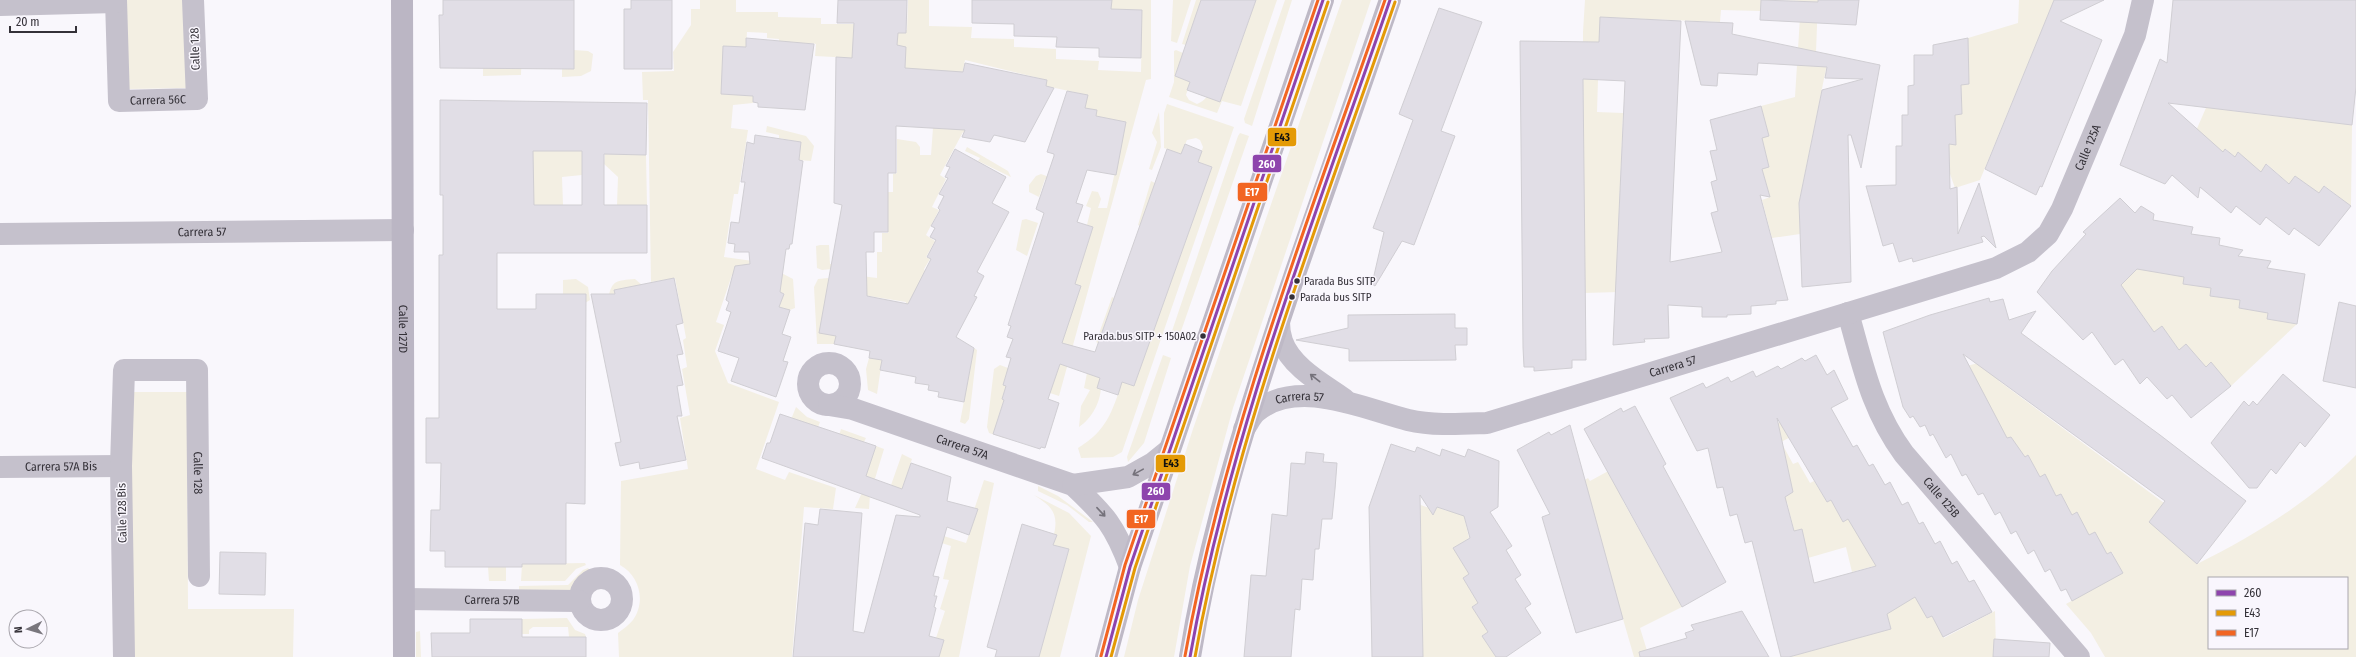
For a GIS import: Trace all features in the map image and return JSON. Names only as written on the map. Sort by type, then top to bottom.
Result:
[{"type":"main road","points":[[1106,657],[1130,567],[1323,0]]},
{"type":"main road","points":[[1190,657],[1204,576],[1242,432],[1390,0]]},
{"type":"street","name":"Calle 128","points":[[193,0],[197,99]]},
{"type":"street","name":"Calle 127D","points":[[402,0],[404,230],[404,657]]},
{"type":"street","name":"Calle 125A","points":[[1996,268],[2028,252],[2048,234],[2062,209],[2135,35],[2143,0]]},
{"type":"street","name":"Carrera 56C","points":[[116,1],[119,100],[197,99]]},
{"type":"street","points":[[0,5],[116,1]]},
{"type":"street","name":"Carrera 57","points":[[0,234],[404,230]]},
{"type":"street","name":"Carrera 57","points":[[1242,432],[1255,413],[1268,403],[1282,399],[1311,398],[1347,401],[1408,420],[1454,424],[1487,423],[1996,268]]},
{"type":"street","name":"Calle 125B","points":[[1848,313],[1875,405],[1889,433],[1914,466],[2079,657]]},
{"type":"street","name":"Carrera 57","points":[[1279,322],[1281,340],[1288,352],[1304,369],[1347,401]]},
{"type":"street","name":"Carrera 57A","points":[[851,399],[848,374],[844,369],[831,363],[818,366],[810,376],[809,389],[816,400],[829,405],[851,399],[1073,485],[1094,505],[1114,529],[1130,567]]},
{"type":"street","name":"Calle 128","points":[[124,370],[197,370],[199,576]]},
{"type":"street","name":"Calle 128 Bis","points":[[124,370],[121,466],[124,657]]},
{"type":"street","name":"Carrera 57A","points":[[1073,485],[1128,477],[1152,463],[1169,450]]},
{"type":"street","name":"Carrera 57A Bis","points":[[0,467],[121,466]]},
{"type":"street","name":"Carrera 57B","points":[[404,599],[579,601]]},
{"type":"shaded area","points":[[126,0],[186,0],[188,88],[127,89]]},
{"type":"shaded area","points":[[700,0],[736,0],[736,12],[778,12],[778,17],[821,18],[821,24],[863,24],[863,29],[907,30],[908,0],[929,0],[929,26],[972,27],[971,38],[1014,39],[1014,47],[1056,49],[1056,59],[1099,61],[1098,70],[1141,72],[1142,10],[1111,9],[1111,0],[1151,0],[1151,79],[1146,80],[1059,396],[1047,392],[1057,373],[1066,345],[1062,343],[1081,286],[1074,284],[1093,227],[1087,225],[1091,208],[1086,206],[1092,191],[1098,192],[1101,199],[1098,208],[1107,208],[1126,122],[1096,116],[1097,110],[1085,108],[1087,95],[1046,86],[1047,80],[965,60],[953,120],[972,135],[963,132],[940,175],[946,179],[932,207],[939,210],[926,235],[935,241],[926,257],[930,259],[924,269],[925,271],[919,300],[903,312],[906,302],[857,294],[861,276],[877,278],[877,252],[882,252],[882,233],[888,233],[888,192],[893,192],[893,174],[897,173],[897,139],[916,142],[920,147],[920,155],[931,155],[933,128],[905,68],[906,55],[852,58],[815,56],[816,44],[810,43],[809,53],[779,52],[779,39],[767,38],[767,33],[747,32],[746,47],[724,46],[721,94],[753,96],[753,103],[733,105],[731,128],[748,130],[738,194],[734,194],[724,257],[760,262],[793,279],[795,308],[790,310],[779,307],[784,294],[732,275],[716,322],[724,325],[715,351],[728,383],[779,402],[756,469],[785,480],[789,472],[836,488],[833,509],[804,507],[792,657],[619,657],[618,633],[633,620],[637,613],[640,598],[636,582],[627,570],[620,565],[621,481],[688,469],[680,418],[690,415],[682,369],[687,367],[683,340],[686,338],[675,278],[651,282],[648,100],[643,100],[642,72],[674,71],[673,52],[691,25],[691,9],[700,9]]},
{"type":"shaded area","points":[[1173,0],[1191,0],[1177,43],[1171,41]]},
{"type":"shaded area","points":[[1196,0],[1201,0],[1186,45],[1182,44]]},
{"type":"shaded area","points":[[1256,0],[1277,0],[1241,106],[1222,101],[1217,113],[1169,97],[1174,82],[1174,51],[1176,50],[1183,53],[1175,76],[1190,82],[1186,95],[1189,100],[1197,104],[1203,101],[1210,87],[1224,92]]},
{"type":"shaded area","points":[[1285,0],[1292,0],[1252,126],[1245,123],[1244,119]]},
{"type":"shaded area","points":[[1342,0],[1371,0],[1233,408],[1190,566],[1174,657],[1124,657],[1138,600],[1193,429]]},
{"type":"shaded area","points":[[1585,0],[1761,0],[1761,11],[1721,10],[1720,22],[1600,17],[1597,112],[1623,113],[1617,263],[1619,292],[1584,293],[1583,32]]},
{"type":"shaded area","points":[[1779,0],[1818,0],[1816,52],[1829,54],[1799,202],[1800,234],[1772,238],[1762,200],[1770,197],[1762,169],[1769,167],[1762,138],[1769,136],[1761,106],[1795,97],[1801,1]]},
{"type":"shaded area","points":[[2019,0],[2054,0],[1980,180],[1955,188],[1950,174],[1949,144],[1956,144],[1955,115],[1962,114],[1961,85],[1969,84],[1968,38],[2018,23]]},
{"type":"shaded area","points":[[522,45],[521,75],[483,76],[483,64]]},
{"type":"shaded area","points":[[574,50],[588,51],[593,54],[591,71],[581,76],[562,77],[562,69],[574,69]]},
{"type":"shaded area","points":[[2212,94],[2233,111],[2352,125],[2351,206],[2325,186],[2319,193],[2295,176],[2289,184],[2267,164],[2261,172],[2238,152],[2235,157],[2226,149],[2223,152],[2192,140]]},
{"type":"shaded area","points":[[1167,104],[1234,127],[1122,452],[1113,457],[1081,458],[1078,448],[1088,442],[1102,428],[1115,403],[1122,382],[1134,386],[1212,167],[1198,162],[1203,147],[1200,140],[1196,138],[1187,140],[1181,154],[1164,148],[1164,113]]},
{"type":"shaded area","points":[[1159,112],[1161,147],[1152,170],[1149,169],[1157,142],[1152,133]]},
{"type":"shaded area","points":[[767,126],[806,136],[814,146],[811,161],[799,160],[801,142],[779,138],[779,135],[766,132]]},
{"type":"shaded area","points":[[1240,133],[1249,136],[1180,334],[1172,331]]},
{"type":"shaded area","points":[[967,147],[1008,171],[1011,177],[978,161],[980,158],[965,151]]},
{"type":"shaded area","points":[[533,151],[582,151],[582,175],[562,177],[563,205],[520,206],[533,177]]},
{"type":"shaded area","points":[[605,154],[646,155],[647,205],[617,205],[618,177],[604,164]]},
{"type":"shaded area","points":[[1041,174],[1068,184],[1068,187],[1045,179],[1039,197],[1029,192],[1029,185],[1036,176]]},
{"type":"shaded area","points":[[1151,181],[1155,183],[1140,226],[1138,225]]},
{"type":"shaded area","points":[[1026,219],[1038,223],[1027,256],[1016,250],[1022,220]]},
{"type":"shaded area","points":[[829,245],[830,264],[852,263],[852,267],[822,270],[817,268],[816,246]]},
{"type":"shaded area","points":[[2146,254],[2184,277],[2183,284],[2211,288],[2210,296],[2240,300],[2239,308],[2268,313],[2267,319],[2297,324],[2231,386],[2211,362],[2206,367],[2186,344],[2179,350],[2162,326],[2154,332],[2137,307],[2092,313]]},
{"type":"shaded area","points":[[828,278],[836,336],[834,344],[817,344],[814,287],[818,279]]},
{"type":"shaded area","points":[[576,279],[588,287],[590,300],[585,303],[563,295],[563,280]]},
{"type":"shaded area","points":[[635,279],[642,285],[614,290],[616,300],[608,298],[612,287],[616,282]]},
{"type":"shaded area","points":[[1112,297],[1114,298],[1098,343],[1096,342]]},
{"type":"shaded area","points":[[974,348],[977,350],[969,419],[965,424],[960,422]]},
{"type":"shaded area","points":[[2006,354],[2014,361],[1999,381],[2164,503],[2149,522],[2197,564],[2261,529],[2281,516],[2320,488],[2356,455],[2356,657],[2105,657],[2091,633],[2066,604],[2122,573],[2112,552],[2107,554],[2095,532],[2089,535],[2077,513],[2072,515],[2061,494],[2056,496],[2044,475],[2040,477],[2028,455],[2025,457],[2011,437],[2007,438],[1955,370]]},
{"type":"shaded area","points":[[1163,355],[1171,358],[1144,443],[1128,462],[1127,457]]},
{"type":"shaded area","points":[[869,358],[882,360],[877,394],[868,390],[866,369]]},
{"type":"shaded area","points":[[1000,365],[1021,373],[1020,378],[1006,374],[1003,385],[1006,386],[1002,399],[1004,400],[997,421],[1008,425],[1004,438],[989,433],[987,427],[994,369]]},
{"type":"shaded area","points":[[1087,373],[1100,378],[1101,392],[1097,406],[1089,418],[1079,427],[1081,406],[1090,390],[1084,388]]},
{"type":"shaded area","points":[[132,392],[187,392],[188,609],[294,609],[293,657],[132,657]]},
{"type":"shaded area","points":[[796,407],[807,417],[820,422],[818,427],[790,422]]},
{"type":"shaded area","points":[[1793,415],[1802,431],[1781,442],[1793,464],[1798,462],[1810,483],[1814,481],[1827,502],[1831,500],[1843,522],[1848,519],[1910,600],[1915,597],[1927,618],[1932,616],[1944,638],[1995,611],[1996,650],[1993,650],[1993,657],[1789,657],[1891,629],[1874,566],[1852,572],[1846,547],[1808,558],[1802,529],[1794,531],[1787,502],[1779,504],[1771,427]]},
{"type":"shaded area","points":[[841,429],[866,438],[864,442],[838,439]]},
{"type":"shaded area","points":[[876,446],[884,449],[870,495],[869,509],[855,508],[869,477],[866,476]]},
{"type":"shaded area","points":[[902,454],[912,459],[902,489],[899,488],[893,504],[885,502]]},
{"type":"shaded area","points":[[1612,469],[1623,501],[1682,607],[1640,628],[1649,657],[1634,657],[1623,619],[1567,490],[1588,478],[1590,481]]},
{"type":"shaded area","points":[[984,480],[994,483],[959,657],[939,657],[944,640],[936,638],[945,611],[940,609],[949,580],[943,579],[951,546],[926,538],[915,527],[966,543],[977,512],[974,510]]},
{"type":"shaded area","points":[[1038,486],[1058,496],[1093,522],[1089,522],[1067,505],[1038,491]]},
{"type":"shaded area","points":[[1034,495],[1069,513],[1091,536],[1060,657],[1039,657],[1069,550],[1053,545],[1057,535],[1054,534],[1054,515],[1045,503]]},
{"type":"shaded area","points":[[1412,502],[1435,510],[1437,507],[1447,511],[1449,506],[1463,512],[1469,538],[1454,548],[1469,574],[1463,578],[1478,603],[1472,607],[1488,632],[1482,636],[1496,657],[1423,657],[1421,523],[1370,524]]},
{"type":"shaded area","points":[[506,551],[506,581],[489,581],[488,567]]},
{"type":"shaded area","points":[[585,563],[586,565],[576,569],[565,581],[521,581],[522,564]]},
{"type":"shaded area","points":[[588,568],[591,572],[581,577],[573,590],[519,590],[519,586],[568,585],[583,570]]},
{"type":"shaded area","points":[[567,618],[575,630],[585,634],[586,637],[569,637],[568,627],[533,627],[529,630],[529,634],[522,634],[522,619]]},
{"type":"shaded area","points":[[420,631],[421,657],[416,657],[416,632]]},
{"type":"building","points":[[443,0],[574,0],[574,69],[440,68],[439,15],[443,15]]},
{"type":"building","points":[[631,0],[672,0],[672,69],[624,69],[624,9],[631,9]]},
{"type":"building","points":[[838,0],[907,0],[906,33],[898,33],[897,45],[906,47],[905,68],[963,72],[965,63],[1047,80],[1046,86],[1054,88],[1025,142],[994,135],[990,142],[962,137],[965,130],[896,126],[896,173],[888,173],[888,232],[874,232],[874,252],[866,252],[867,296],[908,304],[931,259],[927,257],[936,240],[930,237],[935,228],[931,226],[940,210],[938,208],[944,196],[939,194],[948,178],[945,177],[950,167],[946,166],[955,149],[1006,177],[992,203],[1009,212],[977,272],[984,276],[974,296],[977,297],[956,337],[974,348],[964,402],[938,397],[939,392],[928,390],[929,385],[915,383],[916,377],[880,370],[882,360],[869,358],[870,351],[834,344],[836,336],[819,333],[842,205],[834,203],[836,57],[852,58],[854,23],[837,23]]},
{"type":"building","points":[[972,0],[1112,0],[1111,9],[1142,10],[1141,58],[1099,57],[1099,48],[1056,47],[1057,37],[1014,36],[1014,24],[972,23]]},
{"type":"building","points":[[1201,0],[1256,0],[1220,102],[1187,90],[1190,82],[1175,76]]},
{"type":"building","points":[[1761,0],[1818,2],[1818,0],[1859,0],[1856,25],[1760,20]]},
{"type":"building","points":[[2054,0],[2104,0],[2060,21],[2102,40],[2042,187],[2040,186],[2036,195],[1985,169]]},
{"type":"building","points":[[2173,0],[2356,0],[2356,87],[2352,125],[2168,103],[2223,152],[2225,149],[2235,157],[2238,152],[2261,172],[2266,164],[2289,184],[2295,176],[2319,193],[2324,186],[2351,206],[2319,246],[2294,228],[2289,235],[2266,217],[2260,225],[2236,206],[2231,213],[2200,187],[2198,198],[2172,175],[2165,184],[2120,165],[2160,59],[2167,63]]},
{"type":"building","points":[[1439,8],[1482,22],[1441,131],[1455,136],[1414,245],[1402,241],[1375,286],[1372,284],[1384,232],[1373,228],[1413,120],[1399,114]]},
{"type":"building","points":[[1600,17],[1681,21],[1670,262],[1722,252],[1711,213],[1718,211],[1711,182],[1717,180],[1710,151],[1717,150],[1710,120],[1761,106],[1769,136],[1762,138],[1769,167],[1762,169],[1770,197],[1760,195],[1788,300],[1776,301],[1776,304],[1751,306],[1751,314],[1727,315],[1727,317],[1702,317],[1702,307],[1668,305],[1669,338],[1644,339],[1645,342],[1613,345],[1625,81],[1583,79],[1586,360],[1572,360],[1572,368],[1534,371],[1534,367],[1524,367],[1523,347],[1520,41],[1599,42]]},
{"type":"building","points":[[1685,21],[1733,23],[1732,34],[1880,65],[1861,168],[1851,135],[1848,135],[1851,282],[1802,287],[1799,203],[1822,90],[1863,79],[1825,78],[1827,67],[1758,63],[1757,75],[1718,73],[1717,86],[1701,85]]},
{"type":"building","points":[[746,38],[814,44],[805,110],[758,107],[758,103],[753,102],[753,96],[721,94],[723,46],[746,47]]},
{"type":"building","points":[[1968,38],[1969,84],[1961,85],[1962,114],[1955,115],[1956,145],[1949,144],[1950,189],[1957,187],[1958,234],[1979,183],[1996,248],[1984,236],[1981,237],[1983,242],[1913,262],[1912,258],[1899,262],[1893,243],[1883,246],[1866,186],[1896,185],[1896,146],[1902,146],[1902,115],[1908,115],[1908,86],[1914,85],[1914,55],[1933,55],[1933,45]]},
{"type":"building","points":[[1067,91],[1088,95],[1085,108],[1097,110],[1096,116],[1126,122],[1116,175],[1087,170],[1076,203],[1083,205],[1077,222],[1093,227],[1075,284],[1081,286],[1062,343],[1095,352],[1167,149],[1181,154],[1185,144],[1202,151],[1198,162],[1212,167],[1134,386],[1122,382],[1118,395],[1097,388],[1100,378],[1060,364],[1048,399],[1059,403],[1045,448],[1041,447],[1040,449],[993,434],[1004,400],[1002,399],[1006,386],[1003,385],[1011,358],[1006,357],[1013,339],[1007,337],[1011,326],[1008,325],[1044,213],[1036,209],[1054,156],[1054,154],[1047,152]]},
{"type":"building","points":[[440,100],[647,103],[646,155],[604,154],[604,205],[647,205],[647,253],[497,253],[497,309],[536,309],[536,294],[586,294],[585,504],[566,503],[566,564],[522,564],[522,567],[445,567],[445,551],[430,551],[431,510],[440,510],[441,463],[426,463],[426,418],[439,418],[439,255],[443,255],[443,195],[440,195]],"holes":[[[533,151],[582,151],[582,205],[534,205]]]},
{"type":"building","points":[[755,135],[801,142],[799,160],[803,161],[792,244],[790,244],[789,249],[786,249],[780,292],[784,294],[779,307],[790,310],[782,334],[791,337],[783,361],[788,362],[776,397],[731,381],[739,358],[718,351],[731,312],[726,310],[729,302],[726,300],[735,266],[750,264],[749,252],[734,252],[735,244],[728,243],[731,222],[739,223],[745,182],[741,182],[747,142],[754,144]]},
{"type":"building","points":[[2120,198],[2135,213],[2141,206],[2154,214],[2153,220],[2193,227],[2191,234],[2220,238],[2219,245],[2243,250],[2238,256],[2271,261],[2267,268],[2305,274],[2297,324],[2267,319],[2268,313],[2239,308],[2240,300],[2210,296],[2211,288],[2183,284],[2184,277],[2137,269],[2121,285],[2154,332],[2162,326],[2179,350],[2186,344],[2206,367],[2211,362],[2231,386],[2191,418],[2172,395],[2167,399],[2147,377],[2140,384],[2123,359],[2115,365],[2092,332],[2083,340],[2037,292],[2052,271],[2086,234],[2083,232]]},
{"type":"building","points":[[674,278],[683,323],[676,325],[683,354],[677,355],[683,385],[677,386],[682,416],[677,416],[686,460],[640,469],[639,462],[620,466],[615,443],[621,442],[591,294],[615,294],[614,290]]},
{"type":"building","points":[[1989,298],[1990,302],[2003,299],[2009,320],[2036,311],[2021,333],[2160,435],[2246,501],[2197,564],[2149,522],[2165,501],[1963,354],[2007,438],[2011,437],[2025,457],[2028,455],[2040,477],[2045,474],[2056,496],[2061,494],[2072,515],[2077,512],[2089,535],[2095,532],[2107,554],[2111,552],[2123,573],[2072,601],[2066,589],[2061,591],[2050,569],[2045,572],[2034,550],[2028,554],[2016,531],[2011,534],[2000,512],[1995,515],[1983,493],[1978,495],[1966,474],[1962,476],[1951,454],[1946,458],[1933,434],[1930,436],[1925,425],[1920,427],[1913,416],[1910,418],[1903,407],[1883,332],[1930,315]]},
{"type":"building","points":[[2339,302],[2356,306],[2356,388],[2323,381]]},
{"type":"building","points":[[1455,314],[1455,328],[1467,328],[1467,345],[1455,345],[1456,360],[1349,361],[1349,349],[1296,340],[1348,328],[1348,315]]},
{"type":"building","points":[[1816,355],[1827,375],[1834,370],[1848,399],[1831,408],[1853,447],[1857,445],[1869,466],[1873,464],[1885,485],[1890,482],[1902,505],[1908,502],[1919,524],[1923,522],[1935,544],[1940,541],[1952,564],[1957,561],[1969,582],[1974,580],[1992,612],[1943,637],[1932,616],[1927,618],[1915,597],[1887,614],[1891,629],[1789,657],[1781,657],[1752,541],[1745,543],[1737,514],[1730,516],[1723,487],[1717,488],[1708,448],[1697,451],[1670,398],[1703,383],[1706,388],[1728,377],[1731,382],[1753,371],[1756,377],[1778,366],[1781,369],[1802,358],[1805,361]],"holes":[[[1777,418],[1827,502],[1831,500],[1843,522],[1848,519],[1876,566],[1814,583],[1802,529],[1794,531],[1785,497],[1793,492]]]},
{"type":"building","points":[[2283,374],[2330,415],[2305,447],[2300,442],[2276,474],[2271,469],[2257,488],[2249,488],[2211,443],[2244,401],[2249,406],[2253,401],[2257,405]]},
{"type":"building","points":[[1635,406],[1666,464],[1663,466],[1726,582],[1682,607],[1584,429],[1621,408],[1623,412]]},
{"type":"building","points":[[780,414],[876,446],[866,476],[902,489],[911,463],[951,477],[947,501],[978,509],[969,535],[947,527],[933,576],[939,577],[934,596],[937,596],[934,607],[936,608],[929,636],[944,640],[939,657],[793,657],[805,523],[818,525],[820,509],[862,513],[853,631],[864,633],[896,515],[920,517],[920,515],[762,458],[767,443],[770,443]]},
{"type":"building","points":[[1570,425],[1623,619],[1576,633],[1542,517],[1550,514],[1517,450],[1549,432],[1551,435]]},
{"type":"building","points":[[1391,444],[1415,452],[1417,447],[1440,456],[1442,449],[1465,457],[1468,449],[1499,461],[1498,507],[1490,512],[1512,546],[1506,550],[1521,575],[1515,579],[1531,604],[1525,608],[1541,633],[1506,657],[1496,657],[1482,636],[1488,632],[1472,607],[1478,603],[1463,578],[1469,574],[1453,548],[1470,538],[1464,516],[1437,507],[1433,515],[1420,495],[1423,657],[1372,657],[1369,507]]},
{"type":"building","points":[[1306,452],[1324,454],[1323,462],[1337,463],[1332,519],[1322,519],[1319,549],[1315,549],[1313,580],[1302,579],[1300,610],[1295,609],[1291,657],[1244,657],[1251,575],[1266,576],[1272,514],[1287,516],[1291,463],[1305,464]]},
{"type":"building","points":[[1022,524],[1057,535],[1053,545],[1069,549],[1039,657],[995,657],[997,650],[987,647]]},
{"type":"building","points":[[220,552],[266,553],[265,595],[219,594]]},
{"type":"building","points":[[1742,611],[1769,657],[1640,657],[1639,652],[1687,638],[1685,633],[1694,630],[1691,625]]},
{"type":"building","points":[[470,619],[522,619],[522,637],[586,637],[586,657],[432,657],[431,633],[470,633]]},
{"type":"building","points":[[1994,639],[2050,643],[2049,657],[1993,657]]},
{"type":"transit line","name":"E17","points":[[1101,656],[1125,565],[1318,0]]},
{"type":"transit line","name":"260","points":[[1106,657],[1130,567],[1323,0]]},
{"type":"transit line","name":"E17","points":[[1185,656],[1202,572],[1246,407],[1299,243],[1385,0]]},
{"type":"transit line","name":"260","points":[[1190,657],[1207,573],[1228,489],[1251,407],[1305,243],[1390,0]]},
{"type":"transit line","name":"E43","points":[[1111,657],[1135,568],[1328,2]]},
{"type":"transit line","name":"E43","points":[[1195,657],[1212,573],[1256,408],[1310,244],[1395,2]]},
{"type":"place","name":"Parada Bus SITP","points":[[1297,281]]},
{"type":"place","name":"Parada bus SITP","points":[[1292,297]]},
{"type":"place","name":"Parada.bus SITP + 150A02","points":[[1203,336]]}]
